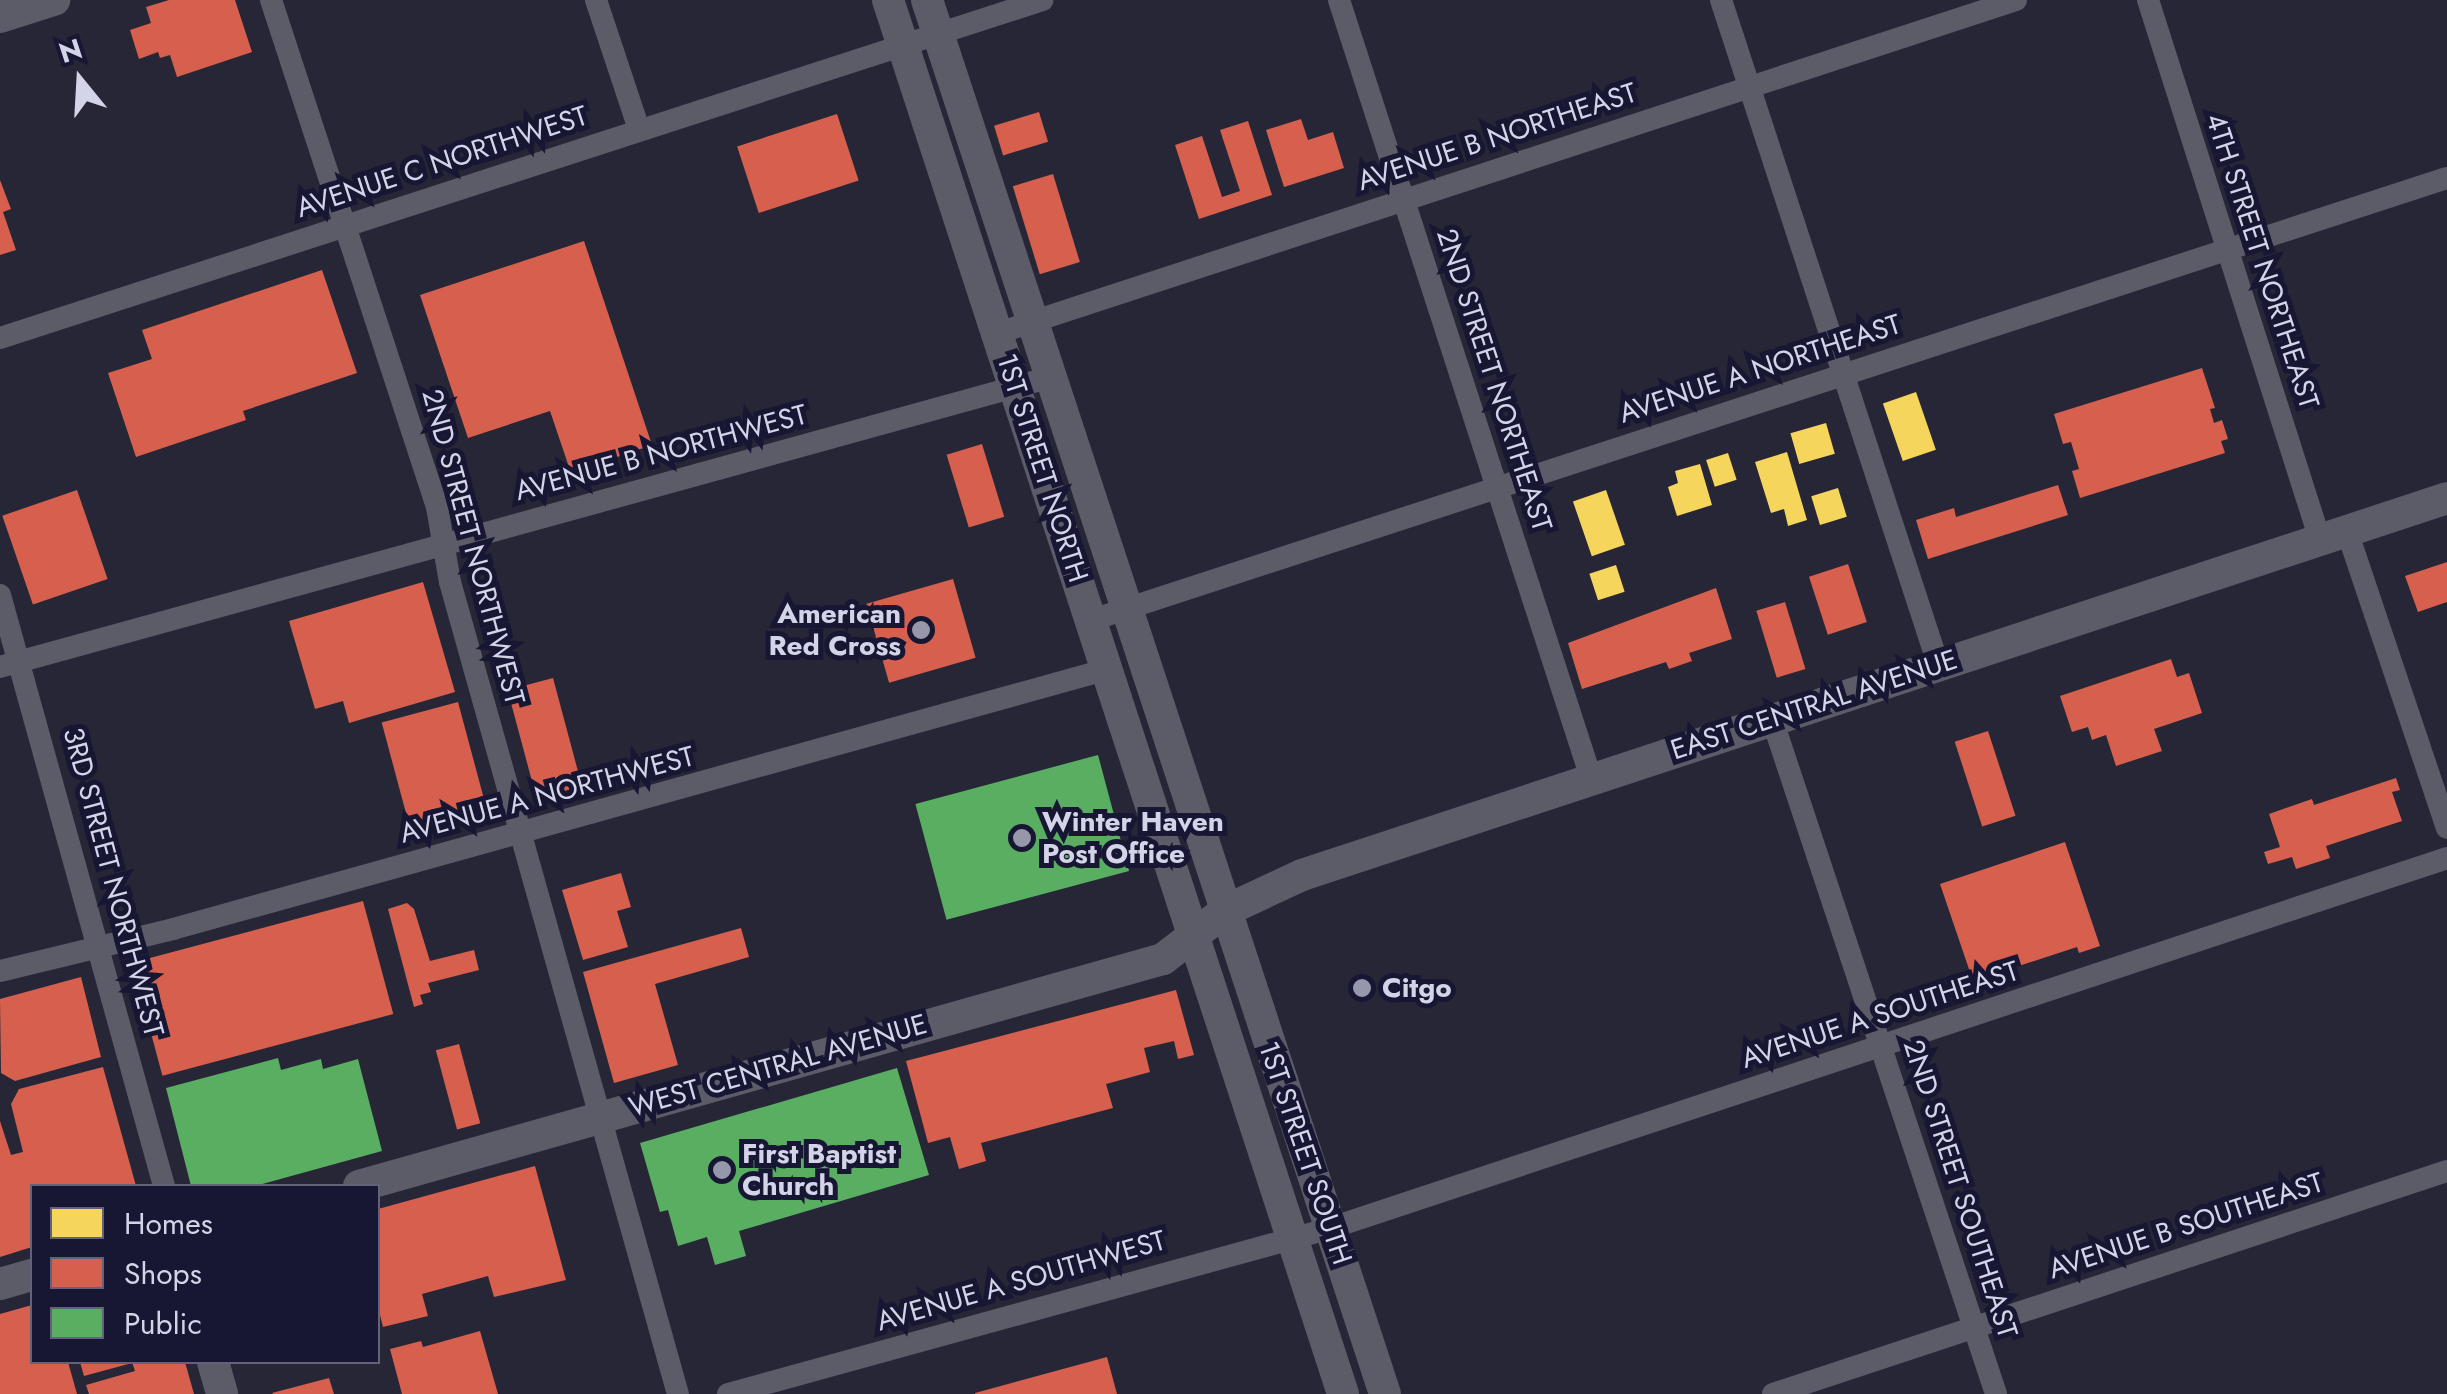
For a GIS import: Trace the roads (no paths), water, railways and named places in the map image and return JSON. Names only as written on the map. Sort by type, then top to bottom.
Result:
[{"type":"main road","points":[[0,17],[54,0]]},
{"type":"main road","name":"1ST STREET NORTH","points":[[888,0],[1108,669],[1192,938]]},
{"type":"main road","name":"1ST STREET NORTH","points":[[927,0],[1225,911]]},
{"type":"main road","name":"EAST CENTRAL AVENUE","points":[[1192,938],[1225,911],[1318,870],[2447,498]]},
{"type":"main road","name":"1ST STREET SOUTH","points":[[1225,911],[1385,1394]]},
{"type":"main road","name":"1ST STREET SOUTH","points":[[1192,938],[1343,1394]]},
{"type":"main road","name":"WEST CENTRAL AVENUE","points":[[366,1184],[1163,959],[1192,938]]},
{"type":"main road","points":[[0,1284],[30,1276]]},
{"type":"main road","points":[[214,1364],[222,1394]]},
{"type":"street","name":"2ND STREET NORTHWEST","points":[[272,0],[437,507],[443,544],[520,833],[678,1394]]},
{"type":"street","points":[[596,0],[639,129]]},
{"type":"street","name":"AVENUE C NORTHWEST","points":[[0,338],[1043,0]]},
{"type":"street","name":"2ND STREET NORTHEAST","points":[[1339,0],[1591,778]]},
{"type":"street","points":[[1721,0],[1938,664]]},
{"type":"street","name":"AVENUE B NORTHEAST","points":[[998,334],[2016,0]]},
{"type":"street","name":"4TH STREET NORTHEAST","points":[[2148,0],[2226,249],[2447,828]]},
{"type":"street","name":"AVENUE A NORTHEAST","points":[[1092,620],[2447,178]]},
{"type":"street","name":"AVENUE B NORTHWEST","points":[[11,664],[1048,378]]},
{"type":"street","name":"3RD STREET NORTHWEST","points":[[0,595],[11,664],[163,1184]]},
{"type":"street","name":"AVENUE A NORTHWEST","points":[[0,971],[520,833],[1108,669]]},
{"type":"street","name":"2ND STREET SOUTHEAST","points":[[1772,719],[1996,1394]]},
{"type":"street","name":"AVENUE A SOUTHEAST","points":[[1331,1228],[2447,858]]},
{"type":"street","name":"AVENUE B SOUTHEAST","points":[[1773,1394],[2447,1171]]},
{"type":"street","name":"AVENUE A SOUTHWEST","points":[[728,1394],[1331,1228]]},
{"type":"place","name":"American Red Cross","points":[[921,630]]},
{"type":"place","name":"Winter Haven Post Office","points":[[1022,838]]},
{"type":"place","name":"Citgo","points":[[1362,988]]},
{"type":"place","name":"First Baptist Church","points":[[722,1170]]}]
